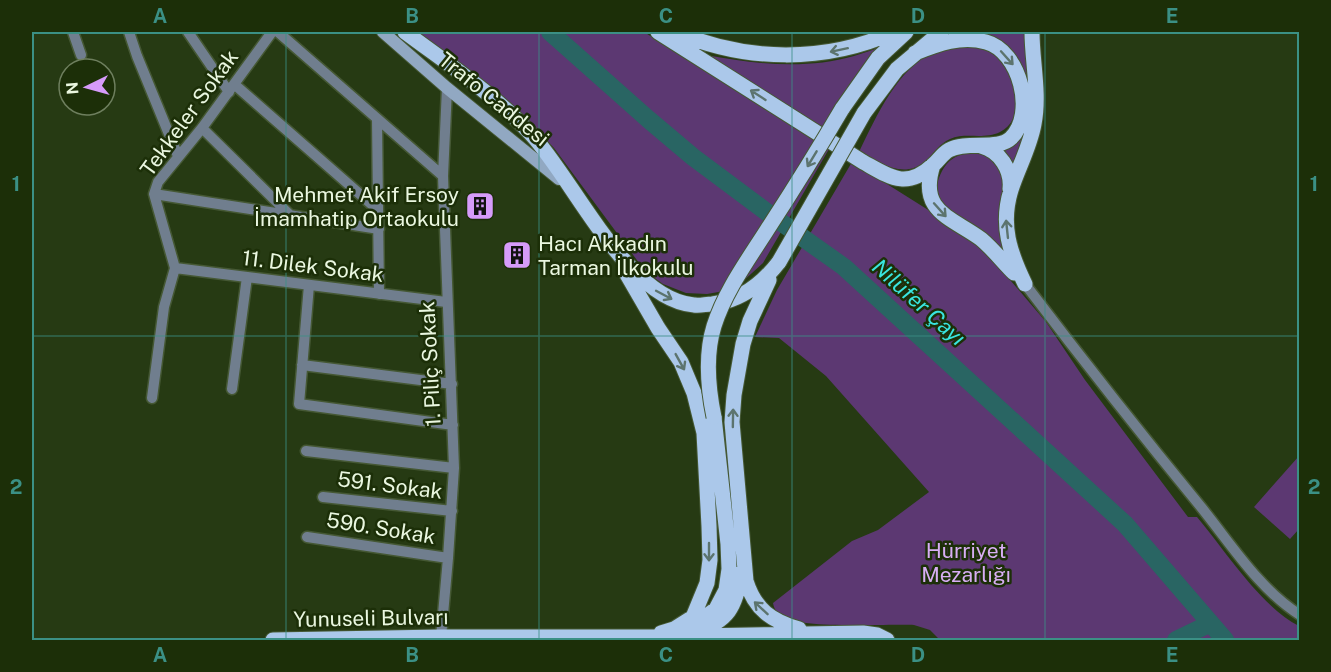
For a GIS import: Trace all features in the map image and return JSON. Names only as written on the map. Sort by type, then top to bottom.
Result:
[{"type":"main road","name":"Trafo Caddesi","points":[[383,32],[447,88],[548,168],[580,198]]},
{"type":"main road","points":[[405,32],[496,102],[551,157],[607,240],[658,328],[681,362],[694,393],[704,433],[710,560],[707,583],[693,617],[674,629],[643,638]]},
{"type":"main road","points":[[658,32],[863,162],[895,179],[906,180],[918,176],[951,149],[969,145],[998,144],[1010,140],[1020,127],[1023,98],[1019,74],[1007,56],[988,42],[967,39],[943,42],[915,53]]},
{"type":"main road","points":[[676,32],[710,44],[774,56],[808,55],[841,50],[874,41],[894,32]]},
{"type":"main road","points":[[676,638],[716,609],[726,590],[729,569],[708,369],[714,327],[730,288],[842,109],[878,58],[906,32]]},
{"type":"main road","points":[[818,637],[779,623],[759,607],[751,597],[746,581],[732,422],[739,362],[750,321],[761,295],[864,113],[897,69],[940,32]]},
{"type":"main road","points":[[1010,192],[1034,124],[1037,83],[1032,32]]},
{"type":"main road","points":[[969,145],[986,147],[999,155],[1008,171],[1011,183],[1005,223],[1011,256],[1025,284]]},
{"type":"main road","points":[[933,165],[929,190],[935,206],[950,220],[985,243],[1025,284]]},
{"type":"main road","points":[[607,240],[640,279],[652,288],[680,302],[694,305],[721,303],[740,296],[764,281],[779,262]]},
{"type":"main road","points":[[676,638],[718,623],[731,608],[737,595],[744,559]]},
{"type":"main road","points":[[643,638],[818,637],[865,633],[887,640]]},
{"type":"main road","name":"Yunuseli Bulvarı","points":[[273,640],[441,637],[643,638]]},
{"type":"street","points":[[73,32],[81,55]]},
{"type":"street","points":[[129,32],[178,156]]},
{"type":"street","points":[[188,32],[232,88],[378,210]]},
{"type":"street","name":"Tekkeler Sokak","points":[[175,268],[154,194],[158,182],[202,128],[272,32]]},
{"type":"street","points":[[278,32],[443,176]]},
{"type":"street","name":"1. Piliç Sokak","points":[[441,637],[454,468],[443,176],[447,88]]},
{"type":"street","points":[[377,119],[379,294]]},
{"type":"street","points":[[202,128],[292,216]]},
{"type":"street","points":[[154,194],[379,229]]},
{"type":"street","points":[[152,398],[164,307],[175,268]]},
{"type":"street","name":"11. Dilek Sokak","points":[[175,268],[447,302]]},
{"type":"street","points":[[232,388],[247,277]]},
{"type":"street","points":[[1025,284],[1115,402],[1250,569],[1284,605],[1299,615]]},
{"type":"street","points":[[309,285],[299,404],[453,425]]},
{"type":"street","points":[[303,365],[452,384]]},
{"type":"street","points":[[306,452],[454,468]]},
{"type":"street","name":"591. Sokak","points":[[323,497],[452,512]]},
{"type":"street","name":"590. Sokak","points":[[307,537],[448,558]]},
{"type":"green space","points":[[415,32],[644,32],[829,149],[763,263],[741,283],[724,291],[707,294],[686,293],[663,284],[645,271],[554,148],[519,112]]},
{"type":"green space","points":[[950,32],[1025,32],[1030,72],[1030,119],[1013,170],[1001,150],[1024,115],[1004,48],[940,39]]},
{"type":"green space","points":[[915,33],[880,68],[835,136],[706,55],[761,63],[817,63],[862,54]]},
{"type":"green space","points":[[968,44],[994,52],[1009,69],[1014,80],[1017,105],[1009,125],[994,134],[950,139],[926,161],[909,169],[892,168],[859,152],[890,94],[910,69],[922,58],[940,48]]},
{"type":"green space","points":[[967,153],[988,156],[999,169],[1004,192],[1006,255],[987,234],[947,208],[937,193],[937,183],[944,167],[952,159]]},
{"type":"green space","name":"Hürriyet Mezarlığı","points":[[852,162],[941,218],[988,254],[1046,322],[1085,380],[1188,517],[1197,517],[1244,577],[1271,606],[1299,626],[1299,640],[940,640],[930,630],[914,625],[808,623],[793,621],[777,613],[773,603],[852,541],[878,530],[929,492],[826,376],[779,338],[755,337],[777,290]]},
{"type":"green space","points":[[1299,456],[1299,529],[1290,539],[1254,507]]},
{"type":"waterway","name":"Nilüfer Çayı","points":[[550,32],[693,157],[844,267],[1125,524],[1225,640]]},
{"type":"waterway","points":[[1176,640],[1209,624]]},
{"type":"place","name":"Mehmet Akif Ersoy İmamhatip Ortaokulu","points":[[480,206]]},
{"type":"place","name":"Hacı Akkadın Tarman İlkokulu","points":[[517,255]]}]
